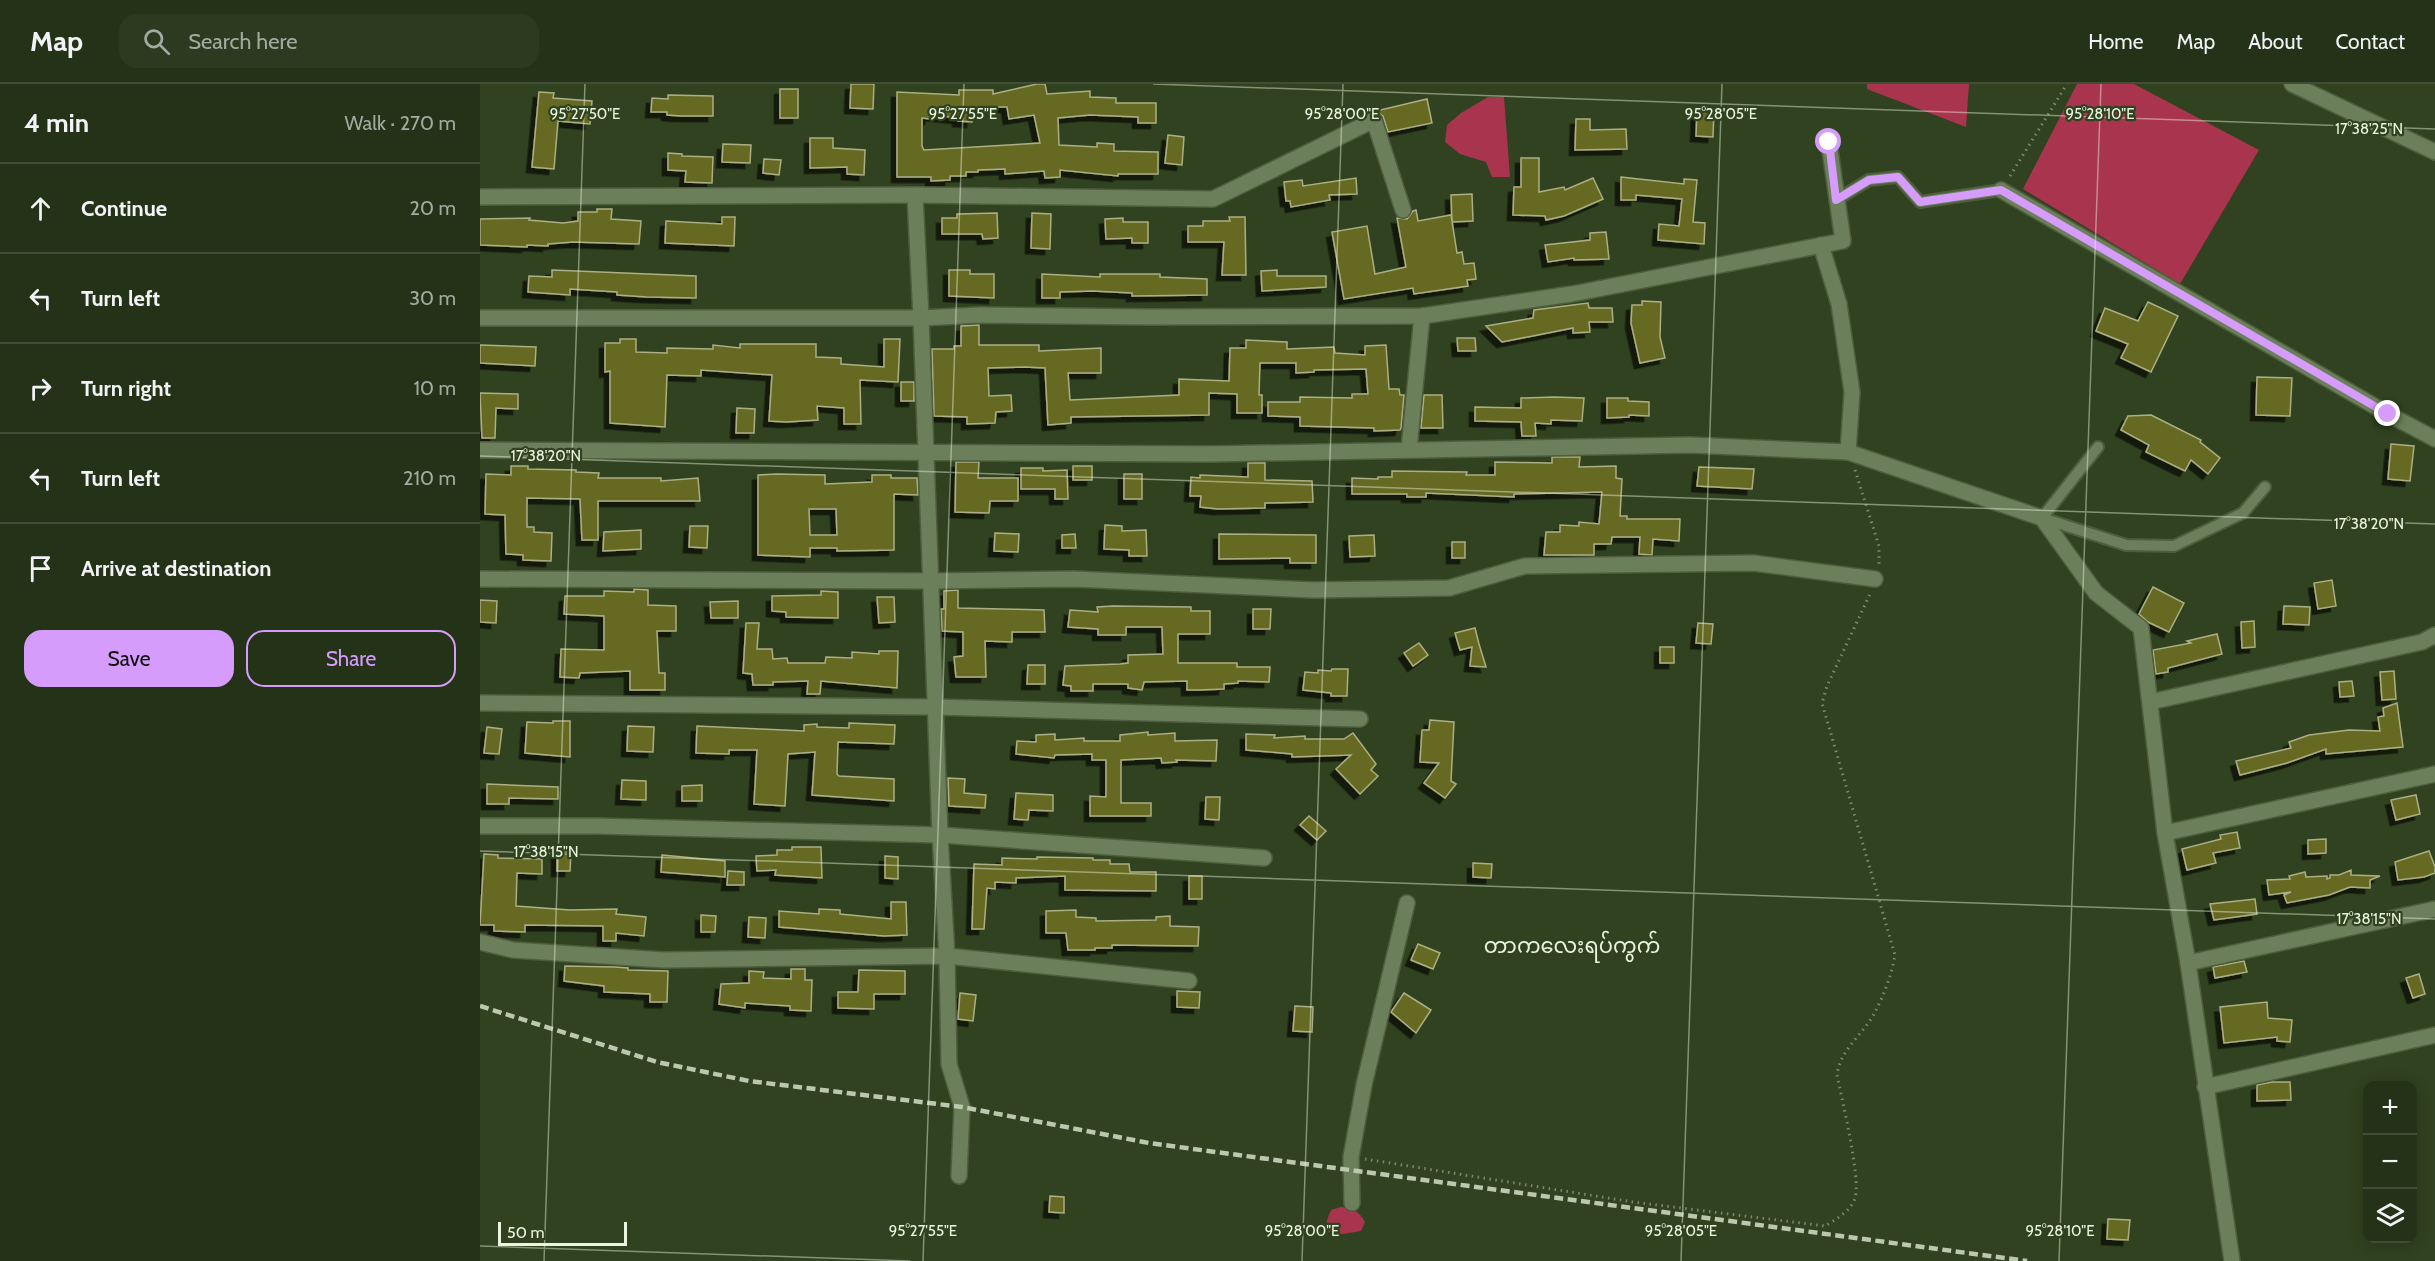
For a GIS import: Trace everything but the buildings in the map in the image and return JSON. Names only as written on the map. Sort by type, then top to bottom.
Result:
[{"type":"street","points":[[2292,84],[2435,152]]},
{"type":"street","points":[[480,197],[915,195],[1213,199],[1374,120],[1403,210]]},
{"type":"street","points":[[480,318],[921,318],[980,315],[1422,316],[1572,294],[1843,241],[1829,142]]},
{"type":"street","points":[[2001,190],[2435,439]]},
{"type":"street","points":[[915,195],[934,707],[947,956],[949,1064],[962,1107],[959,1176]]},
{"type":"street","points":[[1821,245],[1839,304],[1852,392],[1848,452]]},
{"type":"street","points":[[1409,449],[1422,316]]},
{"type":"street","points":[[480,450],[1212,454],[1690,445],[1848,452],[2042,518],[2096,592],[2141,628],[2165,832],[2188,963],[2232,1261]]},
{"type":"street","points":[[480,579],[930,581],[1074,579],[1313,590],[1449,588],[1526,566],[1753,563],[1875,579]]},
{"type":"street","points":[[2150,702],[2422,642],[2435,635]]},
{"type":"street","points":[[480,703],[934,707],[1360,719]]},
{"type":"street","points":[[2165,832],[2435,774]]},
{"type":"street","points":[[480,826],[597,826],[940,835],[1264,858]]},
{"type":"street","points":[[1352,1203],[1351,1157],[1364,1084],[1407,903]]},
{"type":"street","points":[[2188,963],[2435,909]]},
{"type":"street","points":[[480,942],[513,950],[664,960],[947,956],[1189,981]]},
{"type":"street","points":[[2205,1087],[2435,1035]]},
{"type":"lane","points":[[1836,200],[1869,180],[1898,177],[1920,202],[2001,190]]},
{"type":"lane","points":[[2098,447],[2042,518],[2126,545],[2174,546],[2243,513],[2265,487]]},
{"type":"path","points":[[2001,190],[2067,84]]},
{"type":"path","points":[[1351,1157],[1633,1202],[1825,1226],[1841,1216],[1854,1199],[1855,1176],[1837,1075],[1839,1062],[1875,1013],[1893,969],[1895,955],[1822,702],[1827,686],[1870,596],[1879,567],[1880,546],[1848,452]]},
{"type":"shaded area","points":[[1867,84],[1969,84],[1966,127],[1867,89]]},
{"type":"shaded area","points":[[2077,84],[2134,84],[2259,150],[2180,284],[2023,189]]},
{"type":"shaded area","points":[[1488,97],[1504,97],[1510,177],[1492,177],[1486,162],[1460,154],[1445,142],[1447,125],[1461,113]]},
{"type":"shaded area","points":[[1341,1207],[1352,1209],[1360,1215],[1365,1222],[1361,1231],[1343,1234],[1329,1232],[1327,1224],[1331,1210]]},
{"type":"railway","points":[[480,1006],[657,1062],[749,1081],[962,1107],[1149,1143],[2027,1261]]},
{"type":"district","name":"တာကလေးရပ်ကွက်","points":[[1572,946]]},
{"type":"route","points":[[1829,142],[1836,200],[1869,180],[1898,177],[1920,202],[2001,190],[2388,414]]}]
